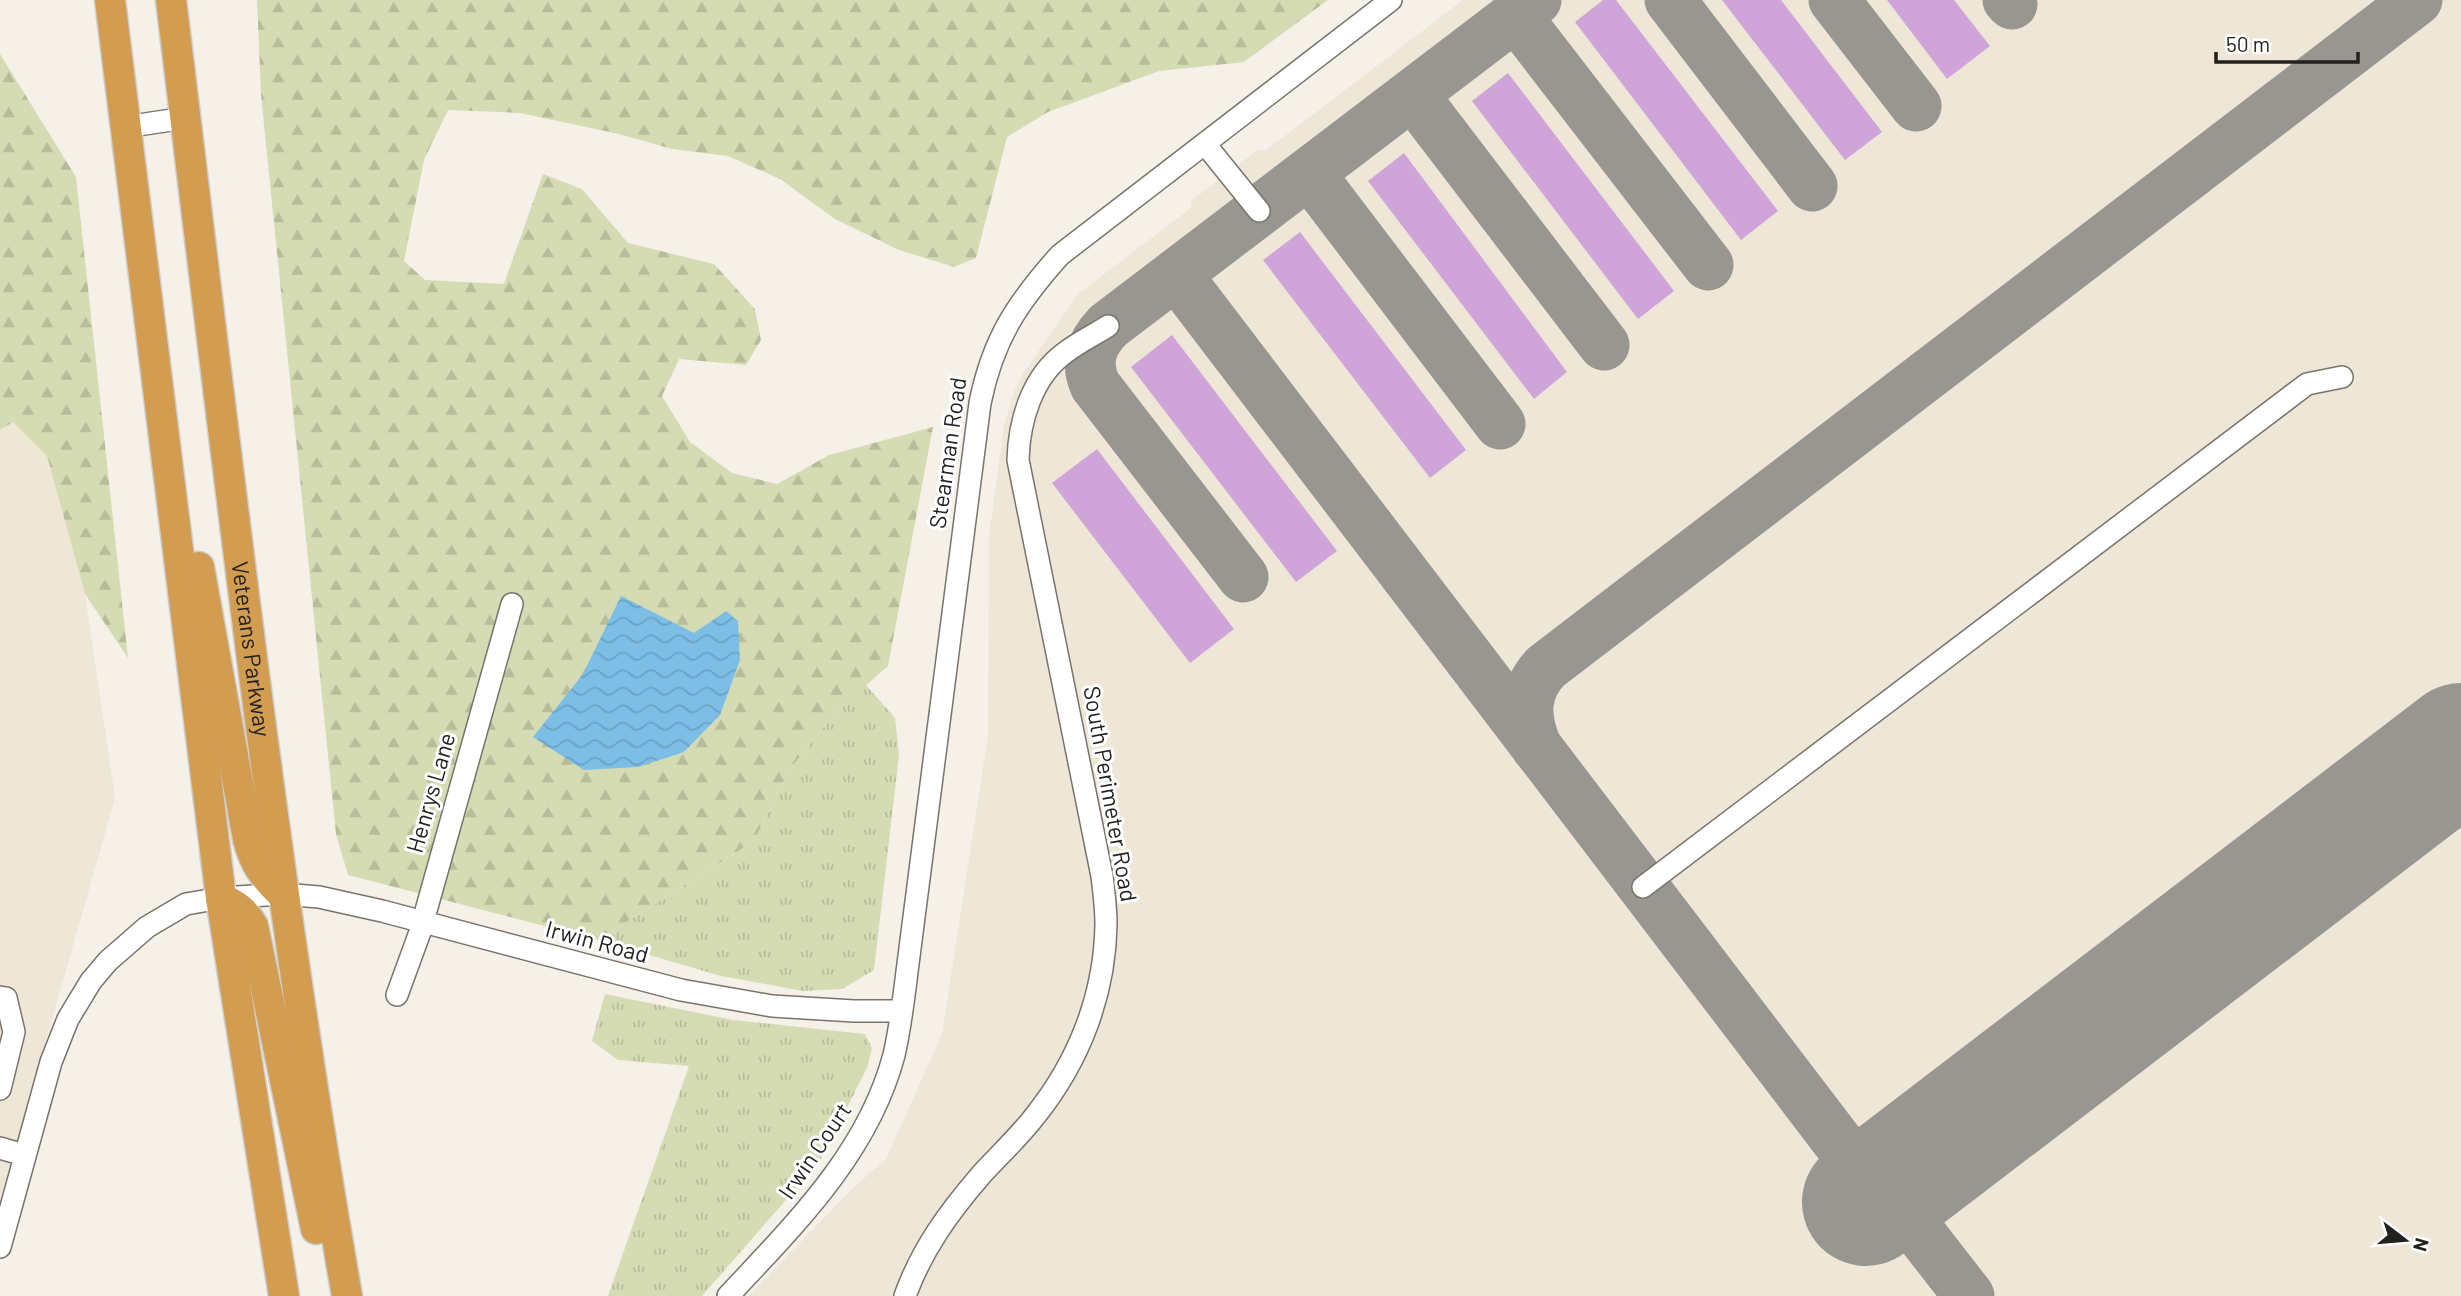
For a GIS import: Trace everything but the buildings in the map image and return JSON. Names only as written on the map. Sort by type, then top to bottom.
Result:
[{"type":"highway","points":[[110,0],[221,898],[284,1296]]},
{"type":"highway","name":"Veterans Parkway","points":[[171,0],[282,894],[322,1155],[347,1296]]},
{"type":"highway","points":[[158,390],[176,417],[199,570],[248,839],[253,859],[267,880],[282,894]]},
{"type":"highway","points":[[221,898],[239,906],[253,926],[330,1296]]},
{"type":"highway","points":[[274,1296],[278,1263]]},
{"type":"street","name":"Stearman Road","points":[[902,1011],[980,403],[987,371],[999,339],[1015,310],[1060,255],[1391,0]]},
{"type":"street","points":[[125,127],[185,118]]},
{"type":"street","points":[[1205,144],[1259,211]]},
{"type":"street","name":"South Perimeter Road","points":[[905,1296],[930,1241],[947,1215],[1034,1118],[1056,1088],[1074,1056],[1097,995],[1106,923],[1102,876],[1018,460],[1022,419],[1049,369],[1064,353],[1108,326]]},
{"type":"street","points":[[1643,887],[2307,384],[2342,377]]},
{"type":"street","name":"Henrys Lane","points":[[397,995],[422,921],[512,604]]},
{"type":"street","name":"Irwin Road","points":[[0,1247],[51,1062],[68,1018],[91,981],[124,946],[165,915],[186,904],[221,898],[282,894],[337,900],[707,996],[772,1006],[855,1012],[902,1011]]},
{"type":"street","points":[[0,997],[6,999],[14,1032],[0,1089]]},
{"type":"street","name":"Irwin Court","points":[[728,1296],[803,1216],[834,1178],[855,1144],[873,1111],[886,1078],[894,1054],[902,1011]]},
{"type":"street","points":[[0,1148],[24,1155]]},
{"type":"shaded area","points":[[1463,0],[2461,0],[2461,1296],[748,1296],[854,1187],[886,1159],[942,1034],[988,736],[989,537],[1004,425],[1022,375],[1078,294],[1191,208],[1191,201],[1257,150],[1265,151]]},
{"type":"shaded area","points":[[13,422],[47,456],[85,594],[115,798],[0,1202],[0,430]]},
{"type":"green space","points":[[257,0],[1328,0],[1244,62],[1159,71],[1048,112],[1007,137],[976,258],[954,267],[899,250],[835,219],[780,179],[728,156],[672,149],[619,134],[520,113],[448,110],[424,160],[404,261],[425,280],[504,284],[543,174],[582,189],[628,243],[714,264],[755,309],[761,340],[746,365],[679,359],[662,396],[690,442],[732,473],[777,484],[829,455],[933,427],[888,666],[838,710],[789,770],[754,841],[598,940],[348,875],[336,834],[261,95]]},
{"type":"green space","points":[[0,54],[76,177],[128,658],[85,594],[47,456],[13,422],[0,430]]},
{"type":"green space","points":[[866,685],[895,718],[899,755],[874,970],[842,989],[803,991],[721,976],[598,940],[754,841],[789,770],[838,710]]},
{"type":"green space","points":[[605,994],[733,1020],[865,1034],[872,1048],[867,1068],[820,1161],[702,1296],[608,1296],[689,1066],[618,1060],[592,1041]]},
{"type":"water","points":[[621,596],[694,633],[726,611],[738,621],[740,660],[720,715],[684,752],[638,767],[584,770],[533,737],[583,674]]},
{"type":"taxiway","points":[[1243,577],[1095,385],[1090,361],[1097,339],[1108,326],[1536,0]]},
{"type":"taxiway","points":[[1670,0],[1812,186]]},
{"type":"taxiway","points":[[1834,0],[1916,106]]},
{"type":"taxiway","points":[[2008,0],[2012,4]]},
{"type":"taxiway","points":[[1537,748],[1530,726],[1528,705],[1533,686],[1546,667],[2417,0]]},
{"type":"taxiway","points":[[1516,16],[1708,265]]},
{"type":"taxiway","points":[[1413,95],[1604,345]]},
{"type":"taxiway","points":[[1309,173],[1500,424]]},
{"type":"taxiway","points":[[1176,274],[1838,1142],[1885,1188],[1969,1296]]},
{"type":"runway","points":[[1866,1202],[2461,747]]}]
